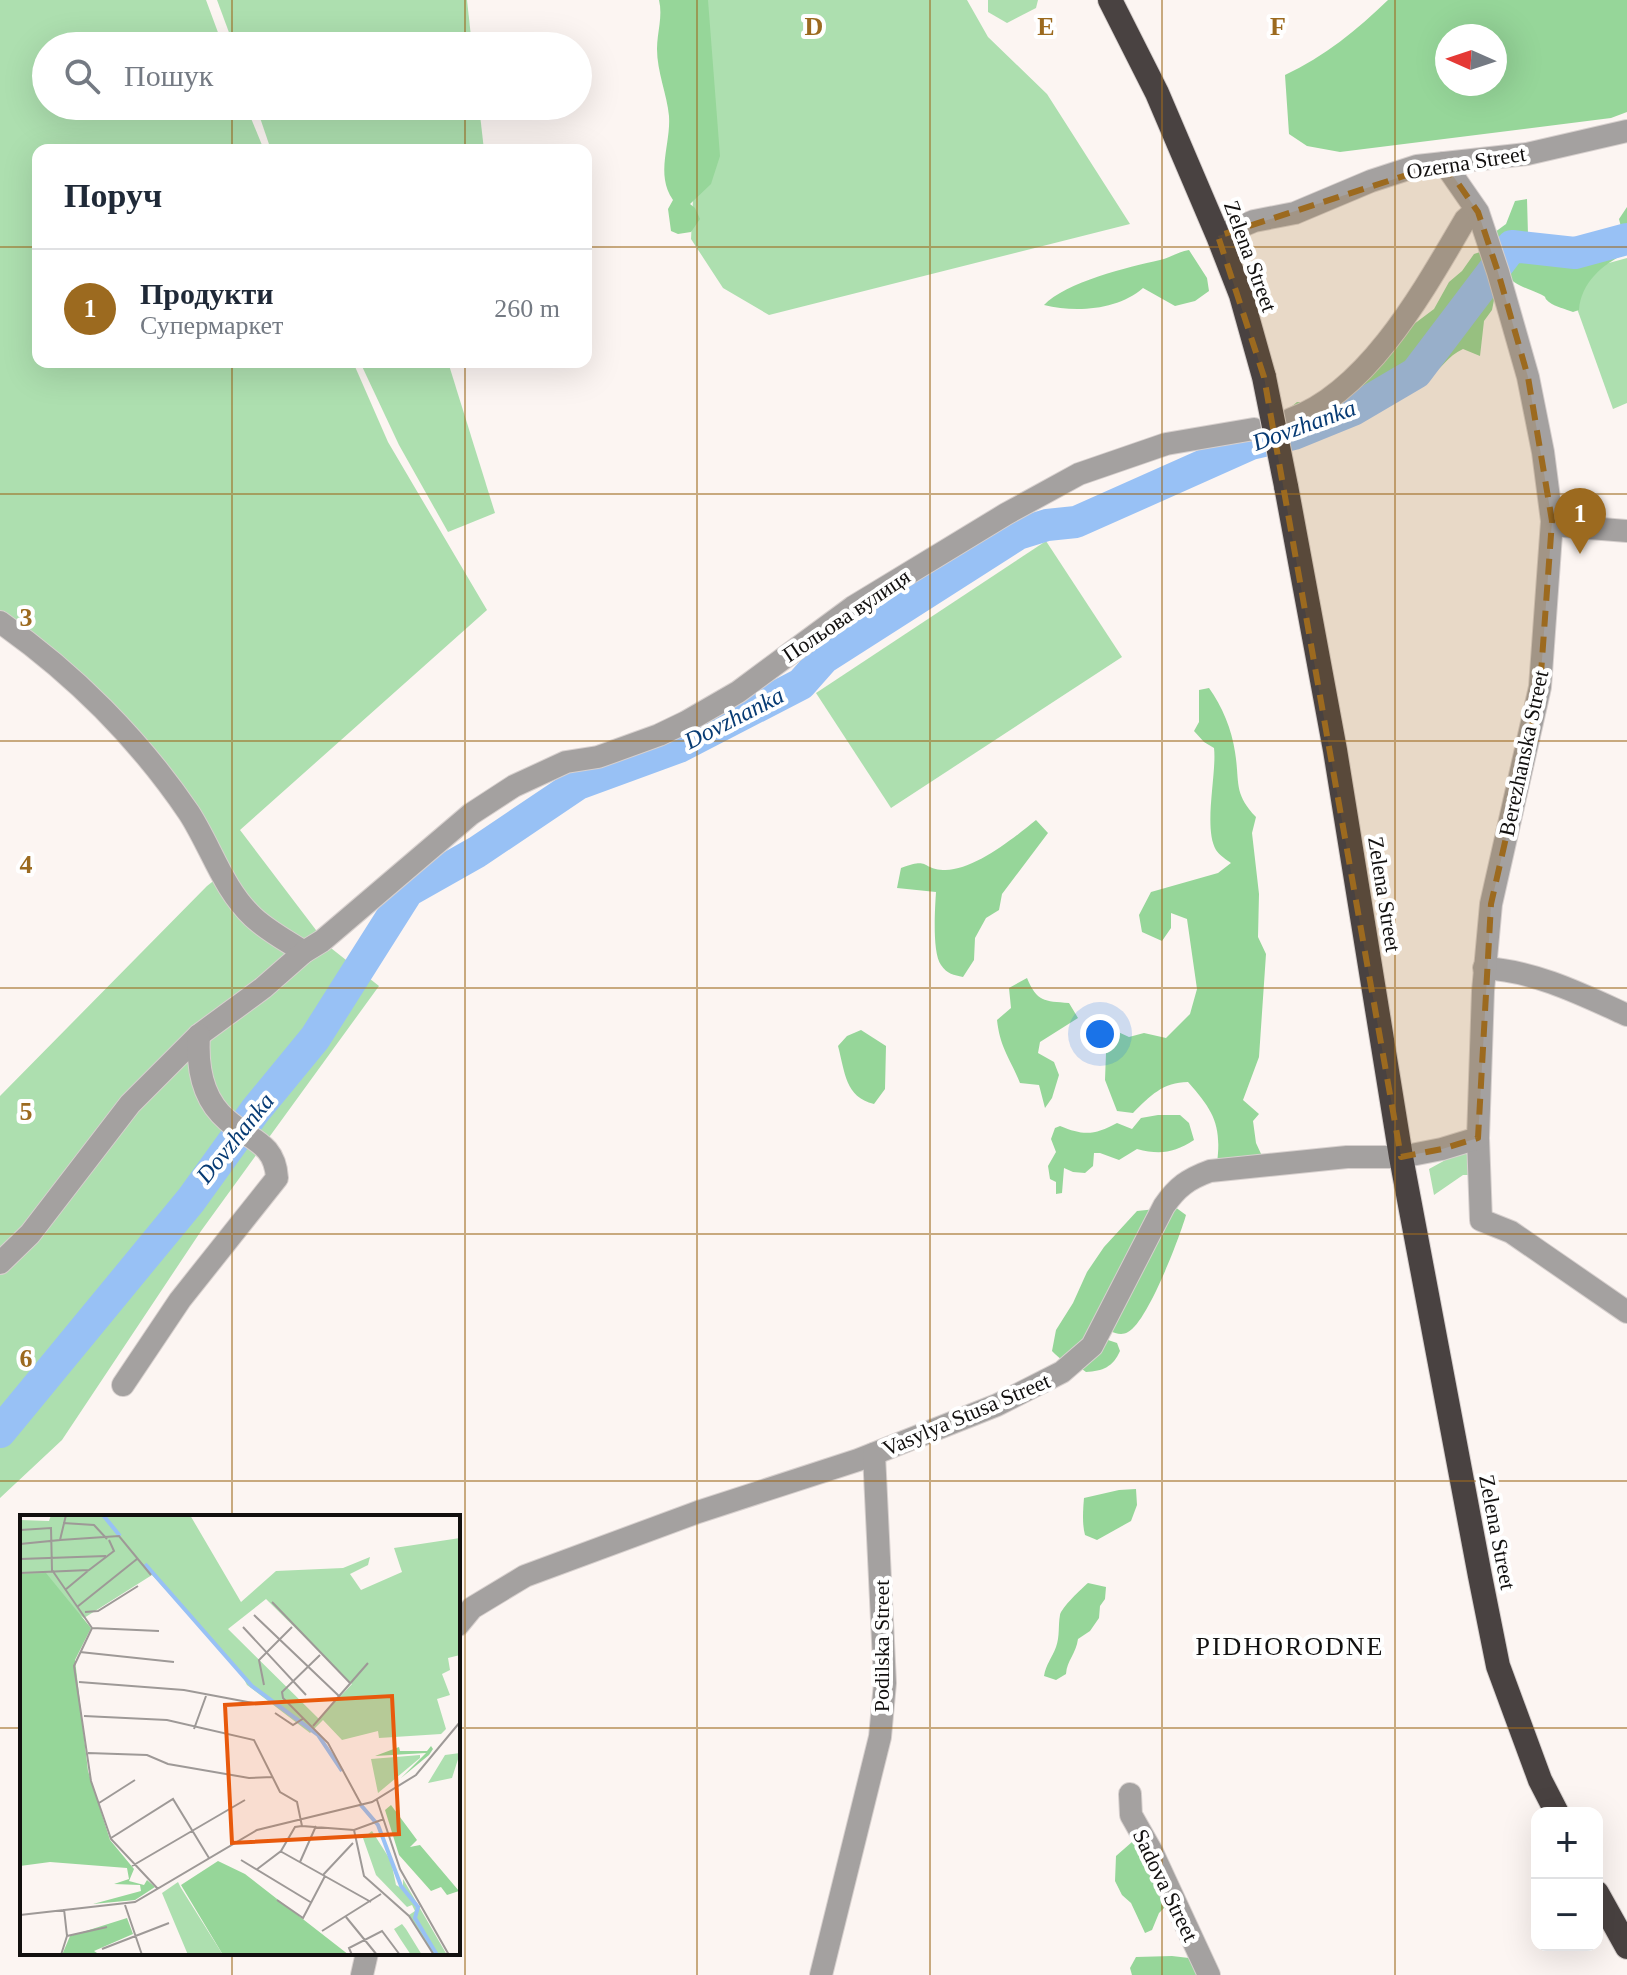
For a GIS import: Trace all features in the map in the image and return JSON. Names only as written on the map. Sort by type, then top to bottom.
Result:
[{"type":"highway","name":"Zelena Street","points":[[1110,0],[1157,93],[1218,236],[1241,295],[1264,377],[1335,750],[1401,1157],[1498,1666],[1540,1780],[1554,1807]]},
{"type":"highway","points":[[1603,1904],[1627,1947]]},
{"type":"street","name":"Ozerna Street","points":[[1218,236],[1254,221],[1295,213],[1371,181],[1417,166],[1527,154],[1627,131]]},
{"type":"street","name":"Berezhanska Street","points":[[1444,163],[1476,210],[1495,265],[1528,377],[1543,452],[1552,525],[1540,687],[1491,904],[1484,968],[1478,1138],[1481,1220],[1511,1232],[1627,1312]]},
{"type":"street","points":[[1291,419],[1302,416],[1340,391],[1372,358],[1402,321],[1465,220],[1476,210]]},
{"type":"street","name":"Польова вулиця","points":[[0,1263],[30,1234],[130,1104],[199,1035],[322,941],[471,814],[514,786],[566,762],[598,757],[686,722],[738,692],[782,657],[880,589],[1079,474],[1166,444],[1254,429]]},
{"type":"street","points":[[1552,525],[1627,531]]},
{"type":"street","points":[[0,622],[89,696],[136,743],[190,815],[226,882],[253,917],[304,952]]},
{"type":"street","points":[[1484,968],[1526,974],[1575,991],[1627,1015]]},
{"type":"street","points":[[123,1385],[180,1300],[277,1178],[269,1151],[227,1121],[207,1092],[198,1062],[199,1035]]},
{"type":"street","points":[[1401,1157],[1478,1138]]},
{"type":"street","name":"Vasylya Stusa Street","points":[[460,1623],[472,1608],[525,1576],[670,1522],[874,1454],[997,1405],[1062,1372],[1092,1346],[1164,1206],[1176,1188],[1189,1179],[1210,1171],[1347,1157],[1401,1157]]},
{"type":"street","name":"Podilska Street","points":[[821,1975],[880,1737],[885,1683],[874,1454]]},
{"type":"street","name":"Sadova Street","points":[[1130,1794],[1131,1815],[1152,1852],[1209,1975]]},
{"type":"street","points":[[362,1975],[367,1955]]},
{"type":"highlighted area","points":[[1444,163],[1478,212],[1498,272],[1528,377],[1552,521],[1540,687],[1491,904],[1478,1138],[1442,1149],[1401,1157],[1264,377],[1218,236]]},
{"type":"green space","points":[[0,0],[206,0],[218,32],[32,32],[32,120],[252,120],[262,144],[32,144],[32,368],[356,368],[388,442],[487,610],[240,830],[322,941],[379,986],[201,1231],[62,1440],[0,1498],[0,1096],[207,886],[231,867],[157,761],[0,613]]},
{"type":"green space","points":[[217,0],[467,0],[470,32],[229,32]]},
{"type":"green space","points":[[659,0],[708,0],[720,156],[711,184],[690,204],[700,219],[691,232],[678,234],[671,231],[668,209],[673,200],[664,169],[669,116],[657,58]]},
{"type":"green space","points":[[703,0],[967,0],[988,37],[1047,94],[1130,224],[769,315],[723,288],[691,239]]},
{"type":"green space","points":[[988,0],[1038,0],[1036,8],[1007,23],[988,12]]},
{"type":"green space","points":[[1388,0],[1627,0],[1627,112],[1611,118],[1340,152],[1307,146],[1289,134],[1285,75],[1353,32]]},
{"type":"green space","points":[[261,120],[481,120],[483,144],[269,144]]},
{"type":"green space","points":[[1527,199],[1528,235],[1543,240],[1560,256],[1577,245],[1623,235],[1619,219],[1627,207],[1627,253],[1610,262],[1589,282],[1579,310],[1573,312],[1554,305],[1508,275],[1504,249],[1491,235],[1506,224],[1515,201]]},
{"type":"green space","points":[[1189,250],[1207,278],[1209,291],[1195,301],[1175,306],[1143,288],[1121,301],[1096,308],[1069,309],[1044,305],[1082,282]]},
{"type":"green space","points":[[1483,251],[1495,295],[1492,310],[1484,321],[1480,356],[1463,349],[1427,377],[1411,371],[1402,375],[1395,394],[1365,409],[1356,422],[1343,430],[1312,437],[1296,426],[1291,407],[1297,402],[1309,403],[1434,309],[1449,282],[1474,254]]},
{"type":"green space","points":[[1627,258],[1627,403],[1613,409],[1575,303],[1598,266]]},
{"type":"green space","points":[[363,368],[450,368],[495,513],[448,532],[399,445]]},
{"type":"green space","points":[[1046,541],[1122,657],[891,808],[816,693]]},
{"type":"green space","points":[[1209,688],[1232,735],[1241,794],[1256,817],[1252,833],[1259,894],[1258,937],[1266,954],[1259,1057],[1243,1100],[1259,1114],[1253,1121],[1256,1143],[1262,1156],[1217,1163],[1218,1138],[1214,1119],[1188,1082],[1164,1087],[1133,1113],[1117,1111],[1105,1080],[1106,1053],[1101,1037],[1116,1031],[1129,1037],[1144,1033],[1166,1038],[1190,1014],[1197,989],[1187,919],[1171,913],[1171,928],[1162,941],[1142,932],[1139,915],[1151,892],[1218,873],[1231,863],[1217,852],[1212,840],[1210,815],[1214,748],[1194,731],[1199,722],[1199,690]]},
{"type":"green space","points":[[1036,820],[1048,833],[1002,894],[999,910],[986,918],[975,938],[974,960],[963,977],[948,972],[941,965],[936,951],[936,892],[897,888],[901,868],[917,863],[943,870],[967,866]]},
{"type":"green space","points":[[1027,978],[1038,996],[1047,1001],[1069,1003],[1078,1018],[1040,1042],[1038,1053],[1054,1062],[1059,1075],[1052,1098],[1045,1108],[1039,1085],[1020,1083],[998,1030],[997,1020],[1011,1008],[1009,988]]},
{"type":"green space","points":[[861,1030],[886,1046],[885,1089],[874,1104],[864,1101],[852,1089],[838,1046],[847,1036]]},
{"type":"green space","points":[[1180,1115],[1189,1123],[1194,1140],[1167,1152],[1137,1149],[1119,1160],[1094,1153],[1093,1166],[1085,1173],[1064,1168],[1062,1193],[1056,1194],[1056,1182],[1050,1179],[1048,1166],[1056,1152],[1051,1139],[1055,1128],[1060,1126],[1089,1133],[1117,1123],[1132,1129],[1141,1118]]},
{"type":"green space","points":[[1460,1152],[1469,1155],[1469,1175],[1463,1175],[1434,1195],[1429,1169]]},
{"type":"green space","points":[[1175,1207],[1186,1215],[1153,1297],[1136,1325],[1128,1332],[1118,1334],[1109,1331],[1105,1339],[1117,1343],[1120,1351],[1114,1361],[1102,1369],[1086,1372],[1057,1356],[1052,1351],[1056,1330],[1104,1247],[1137,1211]]},
{"type":"green space","points":[[1136,1489],[1137,1505],[1131,1521],[1097,1540],[1085,1535],[1084,1498]]},
{"type":"green space","points":[[1088,1583],[1106,1587],[1099,1618],[1090,1631],[1078,1639],[1066,1674],[1056,1680],[1044,1676],[1057,1643],[1061,1612]]},
{"type":"green space","points":[[1146,1839],[1171,1901],[1159,1913],[1152,1930],[1145,1933],[1131,1903],[1122,1895],[1115,1881],[1116,1856],[1132,1842]]},
{"type":"green space","points":[[1136,1957],[1189,1958],[1199,1975],[1132,1975],[1130,1968]]},
{"type":"waterway","name":"Dovzhanka","points":[[0,1432],[191,1200],[255,1111],[315,1038],[408,891],[477,852],[578,784],[679,747],[801,684],[824,658],[1018,534],[1047,525],[1076,522],[1251,444],[1294,434],[1353,410],[1416,373],[1512,246],[1575,253],[1627,239]]},
{"type":"place","name":"Продукти","points":[[1580,554]]},
{"type":"district","name":"PIDHORODNE","points":[[1290,1646]]}]
